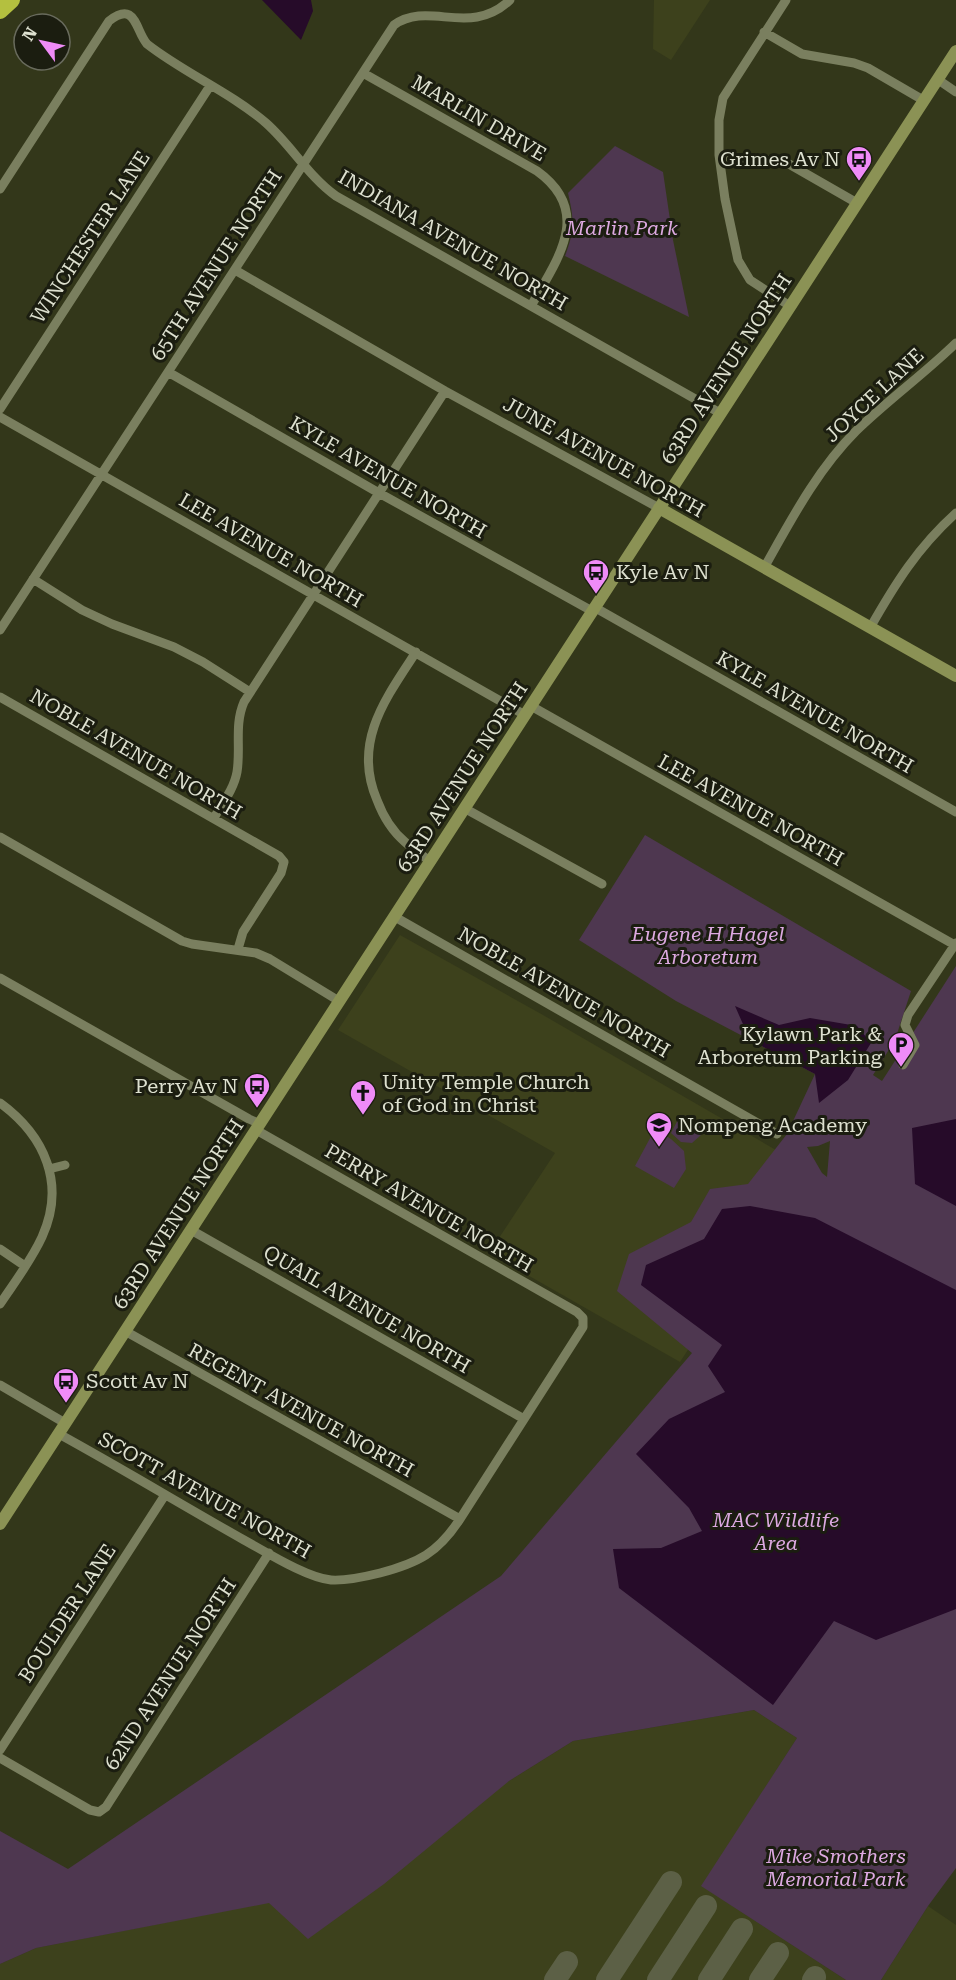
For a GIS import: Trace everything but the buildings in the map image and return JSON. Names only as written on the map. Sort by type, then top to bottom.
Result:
[{"type":"highway","points":[[0,11],[12,0]]},
{"type":"street","name":"65TH AVENUE NORTH","points":[[0,630],[394,25],[410,11],[421,8],[471,16],[497,10],[510,0]]},
{"type":"street","points":[[786,0],[723,98],[719,120],[720,159],[734,248],[742,270],[750,280],[790,306]]},
{"type":"street","name":"INDIANA AVENUE NORTH","points":[[0,189],[109,21],[122,13],[129,14],[135,19],[141,37],[147,44],[264,122],[294,152],[302,165],[323,187],[336,196],[720,413]]},
{"type":"street","points":[[765,32],[802,54],[854,63],[868,68],[923,100]]},
{"type":"street","name":"63RD AVENUE NORTH","points":[[0,1524],[956,51]]},
{"type":"street","name":"MARLIN DRIVE","points":[[363,73],[537,171],[549,179],[557,189],[567,215],[568,229],[565,242],[531,306]]},
{"type":"street","points":[[937,80],[956,92]]},
{"type":"street","name":"WINCHESTER LANE","points":[[0,409],[210,86]]},
{"type":"street","points":[[720,159],[776,160],[789,164],[857,203]]},
{"type":"street","name":"JUNE AVENUE NORTH","points":[[235,270],[445,391],[659,508],[956,676]]},
{"type":"street","name":"JOYCE LANE","points":[[764,568],[798,508],[834,455],[856,432],[956,343]]},
{"type":"street","name":"KYLE AVENUE NORTH","points":[[168,372],[379,493],[593,609],[956,812]]},
{"type":"street","points":[[214,818],[236,774],[238,723],[240,712],[250,692],[445,391]]},
{"type":"street","name":"LEE AVENUE NORTH","points":[[0,417],[312,595],[528,710],[955,944]]},
{"type":"street","points":[[870,628],[905,569],[923,546],[956,513]]},
{"type":"street","points":[[33,579],[82,610],[174,647],[203,662],[250,692]]},
{"type":"street","points":[[416,652],[378,713],[371,732],[369,772],[373,791],[391,827],[404,841],[431,862]]},
{"type":"street","name":"NOBLE AVENUE NORTH","points":[[0,697],[279,856],[284,862],[281,873],[243,932],[238,949]]},
{"type":"street","points":[[464,808],[602,884]]},
{"type":"street","points":[[0,837],[183,941],[256,953],[270,959],[339,1001]]},
{"type":"street","name":"NOBLE AVENUE NORTH","points":[[395,916],[777,1134]]},
{"type":"street","points":[[903,1065],[915,1045],[905,1025],[908,1016],[955,944]]},
{"type":"street","name":"PERRY AVENUE NORTH","points":[[0,978],[228,1107],[258,1127],[584,1318]]},
{"type":"street","points":[[0,1103],[25,1124],[40,1145],[50,1169],[51,1203],[42,1236],[0,1304]]},
{"type":"street","points":[[50,1169],[65,1165]]},
{"type":"street","name":"QUAIL AVENUE NORTH","points":[[191,1230],[524,1419]]},
{"type":"street","points":[[0,1249],[25,1266]]},
{"type":"street","name":"SCOTT AVENUE NORTH","points":[[0,1385],[165,1495],[269,1553],[318,1577],[330,1580],[365,1577],[407,1566],[421,1559],[445,1541],[583,1327],[584,1318]]},
{"type":"street","name":"REGENT AVENUE NORTH","points":[[125,1332],[460,1519]]},
{"type":"street","name":"BOULDER LANE","points":[[0,1750],[165,1495]]},
{"type":"street","name":"62ND AVENUE NORTH","points":[[0,1758],[90,1810],[99,1812],[106,1807],[269,1553]]},
{"type":"shaded area","points":[[262,0],[311,0],[313,11],[301,40]]},
{"type":"shaded area","points":[[654,0],[710,0],[671,60],[653,49]]},
{"type":"shaded area","name":"Nompeng Academy","points":[[400,935],[807,1168],[680,1362],[489,1253],[555,1153],[338,1030]]},
{"type":"shaded area","points":[[735,1006],[779,1025],[810,1018],[857,1026],[871,1043],[848,1080],[819,1103],[815,1074],[750,1040]]},
{"type":"shaded area","points":[[956,1119],[956,1206],[915,1184],[912,1128]]},
{"type":"shaded area","points":[[750,1206],[815,1218],[956,1290],[956,1609],[876,1640],[834,1621],[773,1705],[619,1588],[613,1549],[661,1548],[702,1531],[689,1508],[636,1454],[669,1419],[725,1392],[708,1366],[722,1345],[641,1285],[646,1265],[704,1239],[722,1209]]},
{"type":"shaded area","points":[[754,1710],[797,1738],[702,1886],[846,1980],[0,1980],[0,1964],[36,1948],[270,1902],[509,1781],[573,1741]]},
{"type":"shaded area","points":[[928,1906],[956,1925],[956,1980],[881,1980]]},
{"type":"green space","name":"Marlin Park","points":[[615,146],[663,172],[673,240],[689,317],[565,256],[571,239],[572,224],[568,193]]},
{"type":"green space","name":"MAC Wildlife Area","points":[[645,835],[911,991],[895,1040],[873,1075],[882,1081],[956,966],[956,1868],[928,1906],[881,1980],[846,1980],[701,1886],[797,1738],[754,1710],[573,1741],[509,1781],[384,1884],[308,1939],[269,1903],[36,1948],[0,1964],[0,1831],[68,1869],[501,1576],[692,1353],[617,1291],[629,1254],[691,1222],[710,1189],[748,1184],[787,1134],[815,1074],[676,1001],[579,940]],"holes":[[[830,1141],[827,1177],[822,1173],[807,1147],[818,1146]]]},
{"type":"green space","points":[[680,1116],[705,1126],[701,1135],[692,1143],[681,1142],[671,1133]]},
{"type":"green space","points":[[655,1129],[684,1151],[686,1169],[674,1188],[635,1166]]},
{"type":"taxiway","points":[[607,1980],[671,1882]]},
{"type":"taxiway","points":[[658,1980],[706,1906]]},
{"type":"taxiway","points":[[709,1980],[742,1929]]},
{"type":"taxiway","points":[[760,1980],[778,1953]]},
{"type":"taxiway","points":[[555,1980],[567,1962]]},
{"type":"place","name":"Grimes Av N","points":[[859,182]]},
{"type":"place","name":"Kyle Av N","points":[[596,595]]},
{"type":"place","name":"Kylawn Park & Arboretum Parking","points":[[901,1068]]},
{"type":"place","name":"Perry Av N","points":[[257,1109]]},
{"type":"place","name":"Unity Temple Church of God in Christ","points":[[363,1116]]},
{"type":"place","name":"Nompeng Academy","points":[[659,1148]]},
{"type":"place","name":"Scott Av N","points":[[66,1404]]},
{"type":"park label","name":"Eugene H Hagel Arboretum","points":[[708,946]]},
{"type":"park label","name":"Mike Smothers Memorial Park","points":[[836,1868]]}]
